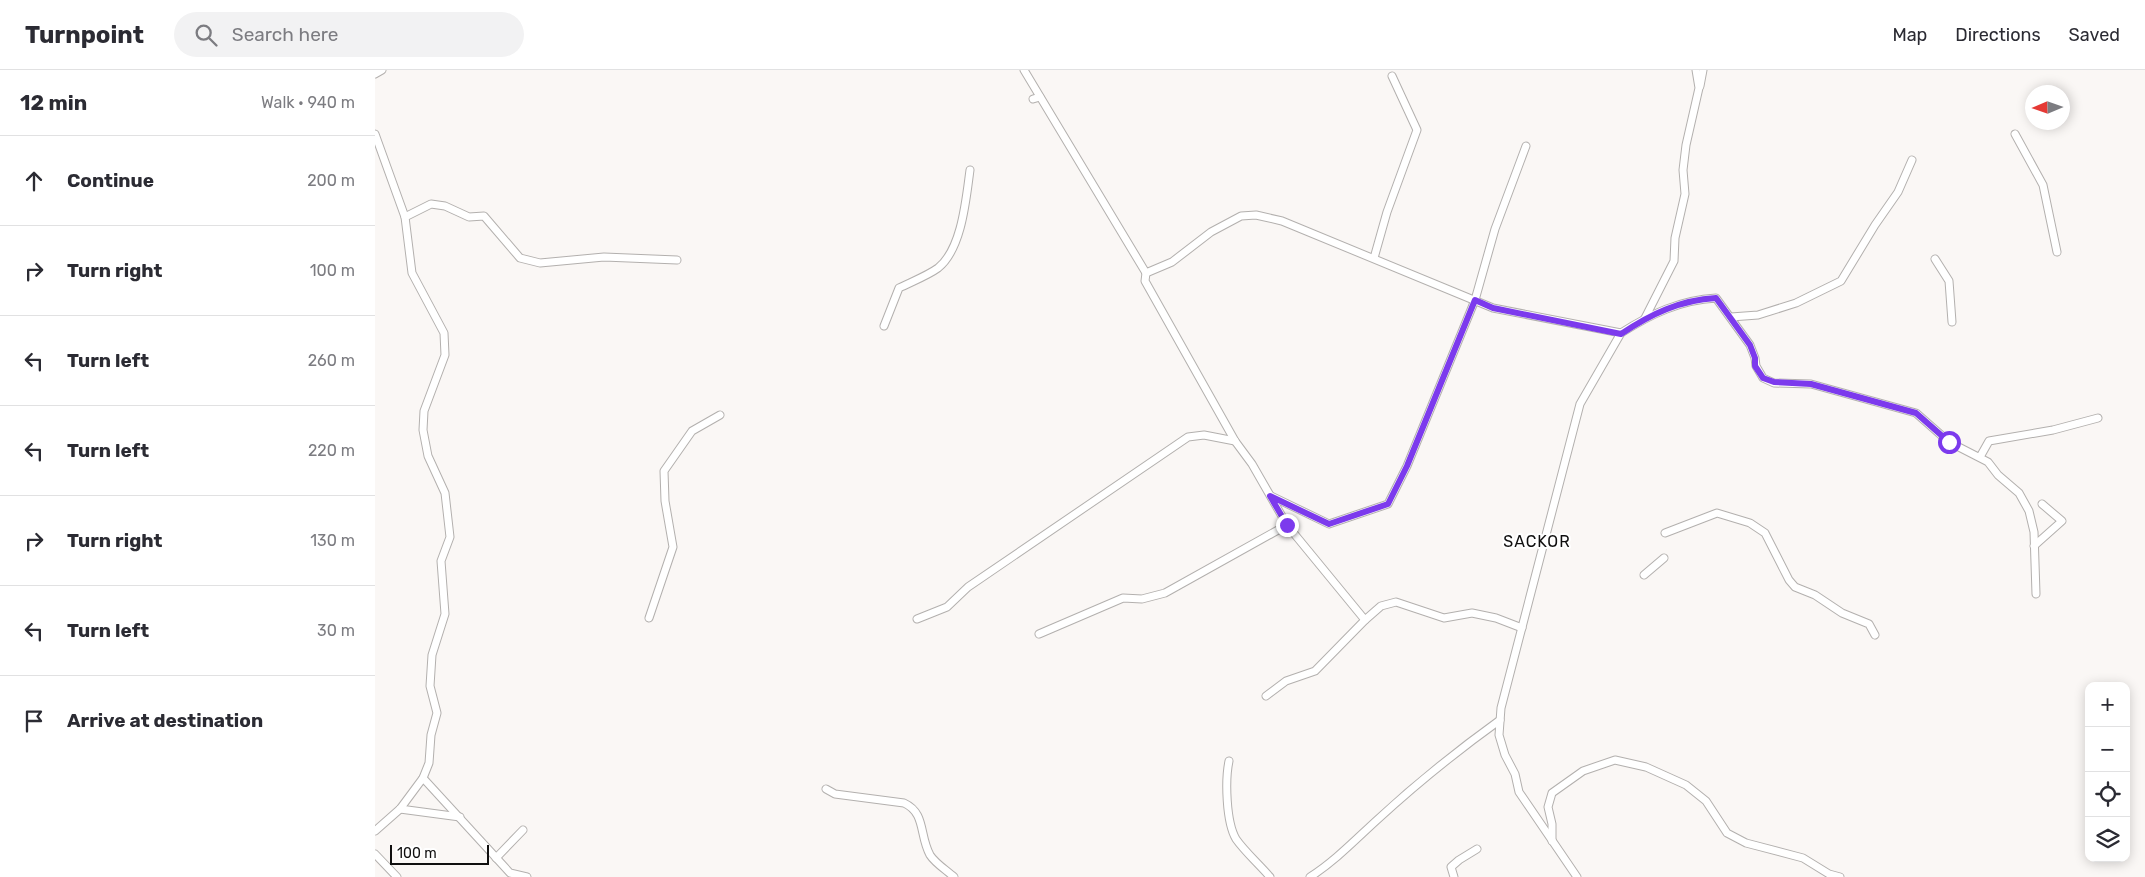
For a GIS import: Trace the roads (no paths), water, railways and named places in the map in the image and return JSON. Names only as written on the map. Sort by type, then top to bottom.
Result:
[{"type":"street","points":[[375,74],[382,70]]},
{"type":"street","points":[[1024,70],[1037,98],[1146,273],[1145,281],[1235,441],[1252,464],[1287,525],[1365,620]]},
{"type":"street","points":[[1696,70],[1699,88]]},
{"type":"street","points":[[1645,318],[1674,261],[1675,238],[1685,194],[1683,170],[1686,144],[1703,70]]},
{"type":"street","points":[[1374,258],[1387,212],[1417,130],[1392,76]]},
{"type":"street","points":[[375,134],[405,217],[412,273],[444,333],[445,355],[424,411],[423,430],[427,456],[445,493],[450,537],[441,561],[445,614],[433,656],[430,686],[437,713],[431,735],[429,763],[423,778],[401,809],[375,831]]},
{"type":"street","points":[[2015,134],[2043,185],[2057,252]]},
{"type":"street","points":[[1270,496],[1329,524],[1388,504],[1407,466],[1475,300],[1495,229],[1526,146]]},
{"type":"street","points":[[1731,317],[1758,315],[1796,303],[1841,281],[1875,225],[1898,192],[1912,160]]},
{"type":"street","points":[[884,326],[899,288],[937,268],[947,257],[963,222],[971,170]]},
{"type":"street","points":[[405,217],[431,204],[445,206],[469,217],[484,216],[520,258],[540,263],[604,257],[677,260]]},
{"type":"street","points":[[1146,273],[1172,262],[1211,232],[1241,216],[1256,215],[1282,222],[1374,258],[1493,308],[1621,334]]},
{"type":"street","points":[[1935,260],[1949,281],[1952,322]]},
{"type":"street","points":[[1577,877],[1519,792],[1515,774],[1505,755],[1499,735],[1501,708],[1580,404],[1621,334],[1645,318],[1681,303],[1716,298],[1750,345],[1760,375],[1769,381],[1811,384],[1916,413],[1949,442],[1980,457],[2019,493],[2029,510],[2034,532],[2036,594]]},
{"type":"street","points":[[649,618],[673,547],[665,501],[664,471],[693,431],[720,415]]},
{"type":"street","points":[[1980,457],[1989,441],[2053,430],[2098,418]]},
{"type":"street","points":[[917,619],[947,607],[968,587],[1188,437],[1204,435],[1235,441]]},
{"type":"street","points":[[2035,546],[2062,521],[2042,504]]},
{"type":"street","points":[[1665,533],[1717,513],[1750,524],[1765,534],[1789,580],[1795,587],[1815,596],[1843,613],[1869,624],[1875,635]]},
{"type":"street","points":[[1039,634],[1123,598],[1143,599],[1165,593],[1287,525]]},
{"type":"street","points":[[1644,575],[1664,558]]},
{"type":"street","points":[[1266,696],[1286,681],[1315,671],[1381,606],[1396,602],[1444,618],[1473,613],[1496,618],[1523,628]]},
{"type":"street","points":[[1310,877],[1346,849],[1457,751],[1500,720]]},
{"type":"street","points":[[1552,841],[1552,824],[1548,807],[1552,793],[1583,771],[1615,760],[1646,767],[1686,785],[1706,801],[1727,833],[1746,843],[1803,858],[1829,874],[1840,877]]},
{"type":"street","points":[[1229,761],[1226,774],[1227,806],[1235,838],[1270,877]]},
{"type":"street","points":[[423,778],[510,873],[527,877]]},
{"type":"street","points":[[826,789],[835,794],[904,803],[912,806],[917,812],[924,841],[931,856],[954,877]]},
{"type":"street","points":[[401,809],[460,818]]},
{"type":"street","points":[[496,858],[523,830]]},
{"type":"street","points":[[1453,877],[1451,867],[1477,849]]},
{"type":"street","points":[[375,854],[388,865],[397,877]]},
{"type":"district","name":"SACKOR","points":[[1537,541]]}]
